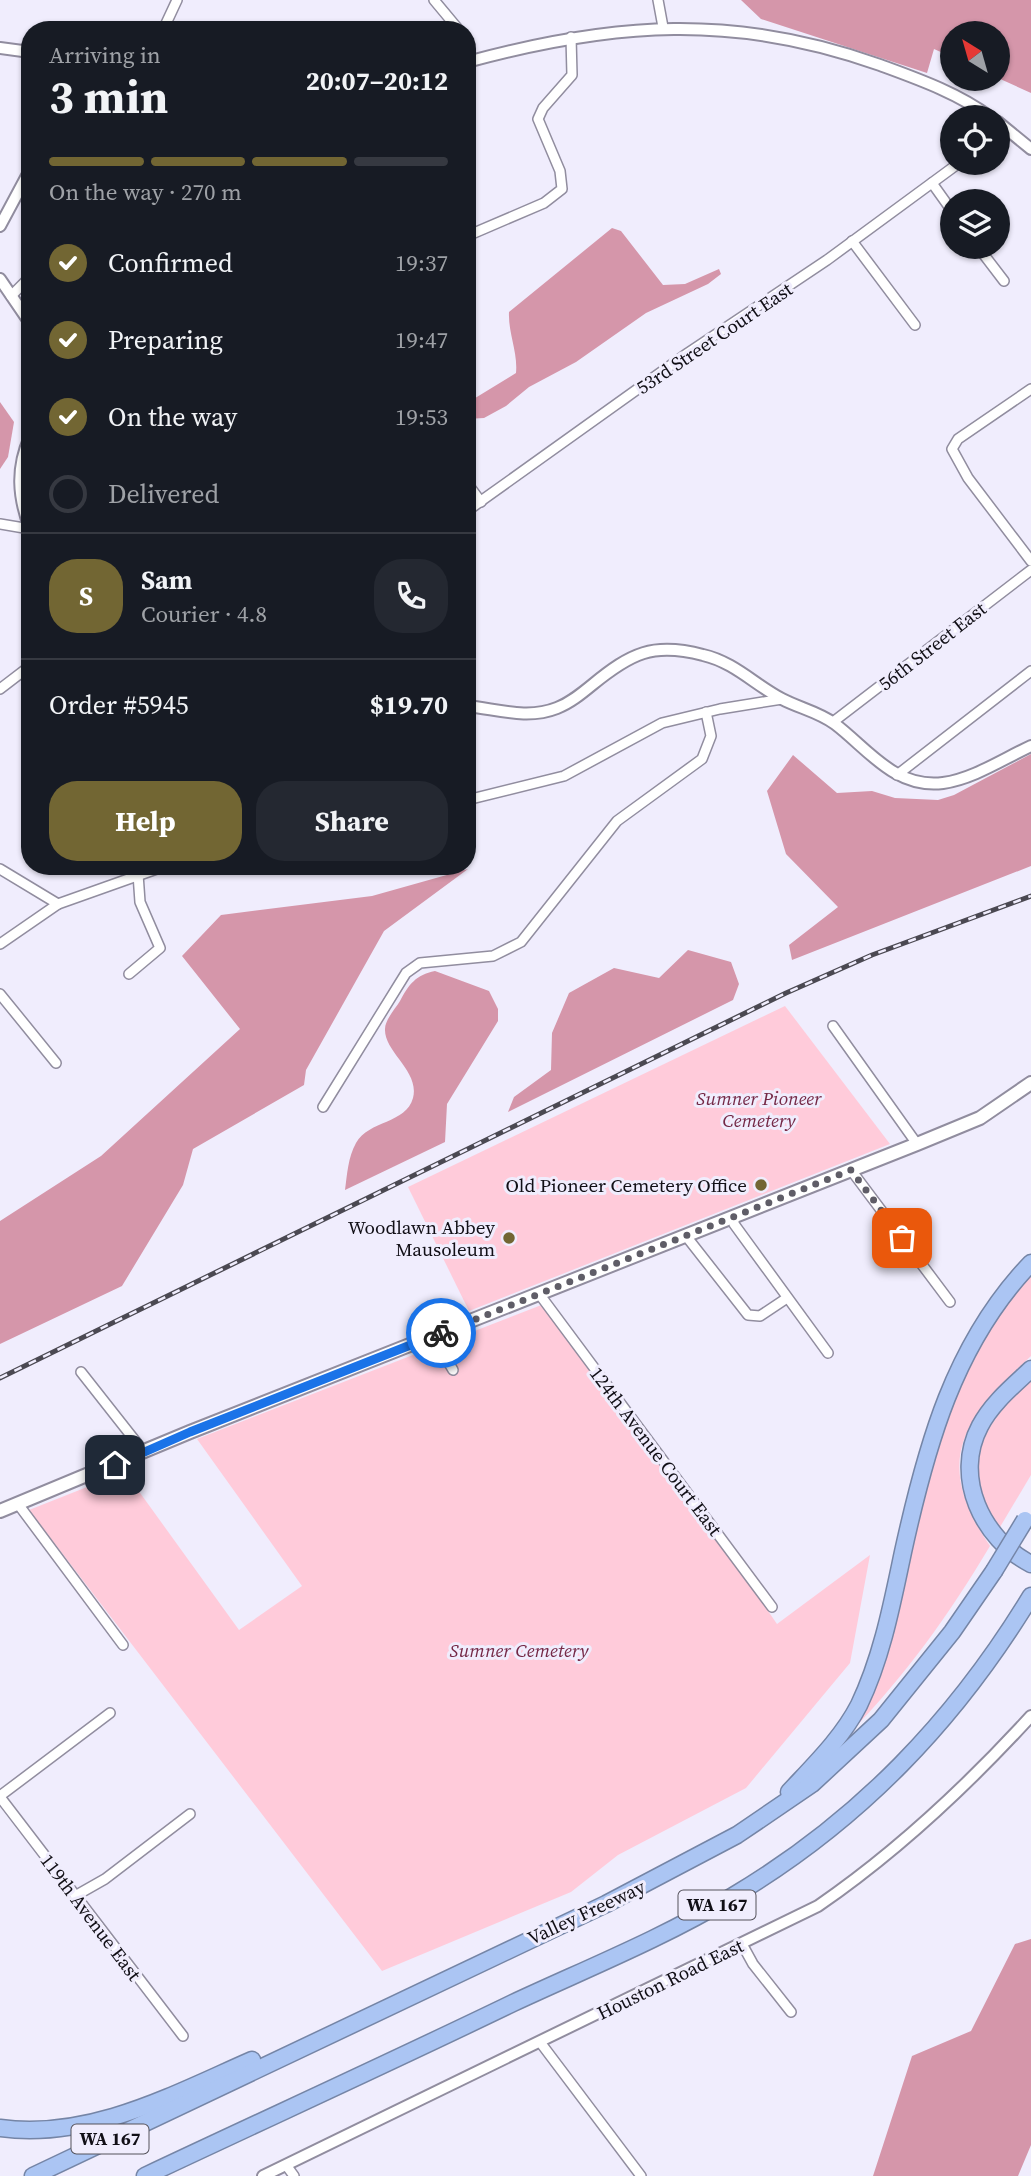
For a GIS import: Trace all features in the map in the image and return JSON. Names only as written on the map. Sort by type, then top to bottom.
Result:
[{"type":"highway","points":[[760,1818],[814,1765],[858,1706],[884,1637],[933,1430],[967,1350],[990,1313],[1031,1263]]},
{"type":"highway","points":[[1031,1369],[1001,1398],[980,1425],[974,1441],[970,1475],[979,1514],[989,1529],[1011,1552],[1031,1564]]},
{"type":"highway","name":"Valley Freeway","points":[[33,2176],[661,1877],[812,1784],[881,1720],[952,1632],[994,1571],[1028,1514]]},
{"type":"highway","name":"WA 167","points":[[145,2176],[694,1917],[797,1854],[882,1786],[908,1760],[993,1657],[1031,1596]]},
{"type":"highway","points":[[0,2128],[39,2130],[100,2122],[394,2003]]},
{"type":"highway","points":[[167,2176],[315,2096]]},
{"type":"main road","points":[[0,1511],[980,1118],[1031,1083]]},
{"type":"street","points":[[167,21],[177,0]]},
{"type":"street","points":[[434,0],[452,21]]},
{"type":"street","points":[[658,0],[663,27]]},
{"type":"street","points":[[476,60],[571,37],[663,27],[756,34],[837,51],[929,84],[968,105]]},
{"type":"street","points":[[476,232],[544,203],[562,189],[560,171],[538,119],[543,108],[572,75],[571,37]]},
{"type":"street","points":[[0,48],[21,51]]},
{"type":"street","points":[[1010,135],[1031,149]]},
{"type":"street","name":"53rd Street Court East","points":[[476,505],[688,353],[852,242],[943,175]]},
{"type":"street","points":[[932,183],[940,194]]},
{"type":"street","points":[[0,226],[21,187]]},
{"type":"street","points":[[852,242],[915,325]]},
{"type":"street","points":[[987,259],[1004,281]]},
{"type":"street","points":[[0,279],[21,310]]},
{"type":"street","points":[[11,296],[21,286]]},
{"type":"street","points":[[1031,389],[958,439],[953,446],[953,454],[968,478],[1031,561]]},
{"type":"street","points":[[21,469],[21,493]]},
{"type":"street","points":[[476,495],[481,502]]},
{"type":"street","points":[[0,524],[21,527]]},
{"type":"street","name":"56th Street East","points":[[833,722],[1031,570]]},
{"type":"street","points":[[476,707],[524,714],[545,712],[575,698],[621,661],[663,648],[700,654],[724,662],[782,699],[833,722],[897,775],[932,783],[961,779],[1031,746]]},
{"type":"street","points":[[897,775],[1031,671]]},
{"type":"street","points":[[0,690],[21,673]]},
{"type":"street","points":[[476,798],[564,776],[662,723],[706,712],[782,699]]},
{"type":"street","points":[[323,1107],[406,973],[420,963],[493,956],[521,942],[617,821],[702,759],[710,736],[706,712]]},
{"type":"street","points":[[0,869],[58,904]]},
{"type":"street","points":[[0,944],[58,904],[135,875]]},
{"type":"street","points":[[129,974],[160,948],[140,902],[138,875]]},
{"type":"street","points":[[0,994],[56,1063]]},
{"type":"street","points":[[833,1026],[917,1144]]},
{"type":"street","points":[[851,1170],[950,1303]]},
{"type":"street","points":[[734,1216],[734,1224],[828,1353]]},
{"type":"street","points":[[686,1236],[748,1315],[760,1316],[787,1298]]},
{"type":"street","name":"124th Avenue Court East","points":[[540,1294],[772,1608]]},
{"type":"street","points":[[433,1336],[453,1370]]},
{"type":"street","points":[[81,1372],[144,1452]]},
{"type":"street","points":[[18,1504],[123,1645]]},
{"type":"street","points":[[0,1796],[110,1713]]},
{"type":"street","name":"Houston Road East","points":[[263,2176],[818,1906],[879,1861],[951,1800],[1031,1716]]},
{"type":"street","name":"119th Avenue East","points":[[0,1796],[183,2036]]},
{"type":"street","points":[[75,1896],[105,1880],[190,1814]]},
{"type":"street","points":[[742,1944],[753,1964],[791,2011]]},
{"type":"street","points":[[540,2042],[641,2176]]},
{"type":"street","points":[[286,2165],[294,2176]]},
{"type":"green space","name":"Sumner Pioneer Cemetery","points":[[785,1006],[890,1144],[469,1311],[408,1187]]},
{"type":"green space","points":[[1031,1272],[1031,1356],[988,1400],[973,1421],[963,1442],[959,1464],[962,1488],[972,1515],[990,1546],[925,1644],[889,1690],[849,1734],[889,1642],[934,1449],[964,1372],[999,1312]]},
{"type":"green space","name":"Sumner Cemetery","points":[[544,1304],[678,1480],[777,1624],[870,1555],[850,1663],[746,1788],[618,1855],[571,1892],[382,1971],[29,1510],[125,1472],[239,1630],[302,1586],[197,1439]]},
{"type":"green space","points":[[1031,1379],[1031,1475],[1000,1527],[985,1506],[978,1486],[977,1466],[989,1429]]},
{"type":"shaded area","points":[[741,0],[1031,0],[1031,93],[1010,83],[1010,21],[940,21],[940,52],[934,49],[927,73],[761,19]]},
{"type":"shaded area","points":[[612,228],[621,231],[663,285],[685,284],[719,269],[721,274],[708,284],[646,313],[576,362],[529,387],[506,406],[484,418],[476,418],[476,397],[516,373],[509,312]]},
{"type":"shaded area","points":[[0,402],[14,422],[8,457],[0,469]]},
{"type":"shaded area","points":[[1031,754],[1031,866],[792,960],[789,945],[838,907],[786,854],[767,791],[793,755],[837,793],[872,791],[895,798],[938,800],[954,795]]},
{"type":"shaded area","points":[[447,875],[460,875],[384,931],[306,1070],[304,1085],[193,1149],[183,1185],[122,1286],[0,1344],[0,1221],[101,1156],[240,1029],[182,956],[221,915],[372,896]]},
{"type":"shaded area","points":[[688,950],[731,962],[739,984],[733,1000],[508,1112],[514,1097],[551,1070],[552,1033],[569,993],[614,968],[659,978]]},
{"type":"shaded area","points":[[435,971],[489,991],[498,1009],[498,1021],[447,1104],[445,1142],[345,1190],[356,1143],[369,1130],[403,1113],[413,1098],[411,1079],[390,1046],[385,1026],[410,985],[423,975]]},
{"type":"shaded area","points":[[1031,1939],[1031,2145],[1018,2176],[873,2176],[912,2056],[971,2031],[1015,1944]]},
{"type":"railway","points":[[0,1378],[786,993],[872,955],[1031,896]]},
{"type":"way so far","points":[[441,1333],[851,1170],[902,1238]]},
{"type":"place","name":"Old Pioneer Cemetery Office","points":[[761,1185]]},
{"type":"place","name":"Woodlawn Abbey Mausoleum","points":[[509,1238]]},
{"type":"route","points":[[115,1465],[190,1432],[441,1333]]}]
